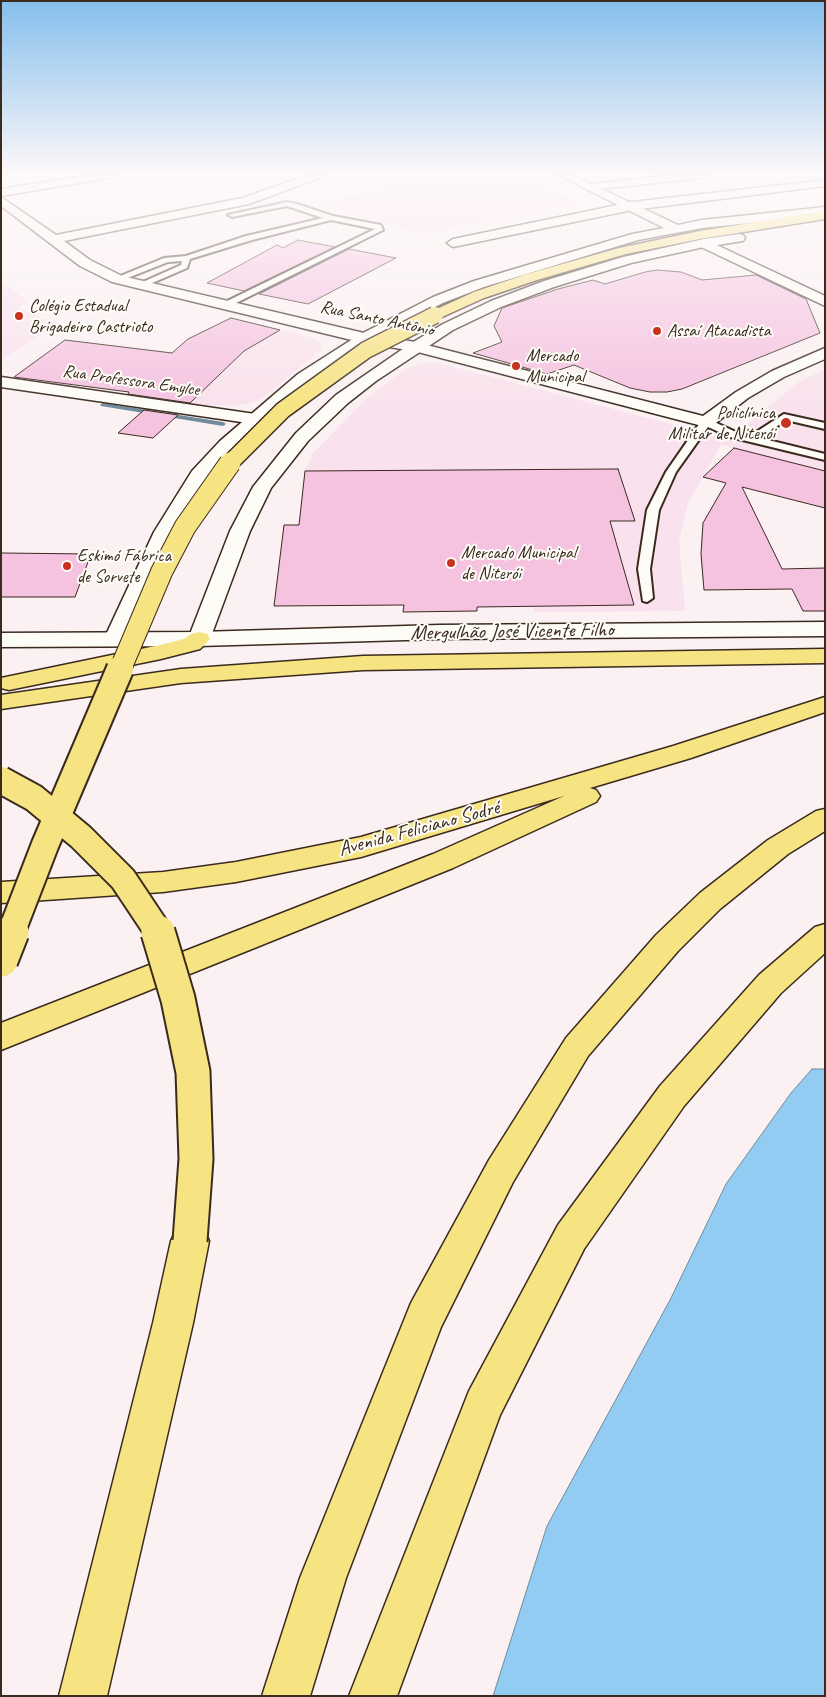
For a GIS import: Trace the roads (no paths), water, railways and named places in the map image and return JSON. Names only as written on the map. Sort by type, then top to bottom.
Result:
[{"type":"main road","points":[[1,960],[45,845],[162,571],[184,527],[230,462],[283,410],[366,350],[479,295],[532,277],[613,254]]},
{"type":"main road","points":[[1,685],[161,652],[192,644],[199,639]]},
{"type":"main road","points":[[1,702],[181,676],[354,664],[488,660],[825,656]]},
{"type":"main road","name":"Avenida Feliciano Sodré","points":[[1,893],[163,882],[236,872],[361,847],[682,752],[825,704]]},
{"type":"main road","points":[[1,1037],[443,861],[682,752]]},
{"type":"main road","points":[[1,780],[34,798],[81,837],[124,879],[158,931],[178,999],[193,1072],[196,1159],[190,1241],[173,1324],[83,1696]]},
{"type":"main road","points":[[286,1696],[323,1578],[425,1317],[501,1171],[577,1047],[667,943],[710,901],[778,847],[825,818]]},
{"type":"main road","points":[[373,1696],[483,1405],[571,1238],[672,1096],[770,984],[825,935]]},
{"type":"street","name":"Rua Santo Antônio","points":[[73,254],[84,263],[117,279],[364,338],[414,347],[706,422]]},
{"type":"street","points":[[116,639],[164,532],[184,497],[199,475],[226,445],[255,419],[304,378],[364,338],[431,304],[479,284],[576,254]]},
{"type":"street","points":[[1,640],[199,639],[240,531],[262,487],[275,468],[302,437],[342,399],[414,347],[448,327],[496,304],[549,284],[628,260],[654,254]]},
{"type":"street","points":[[727,254],[825,302]]},
{"type":"street","points":[[706,422],[742,395],[778,374],[825,354]]},
{"type":"street","name":"Rua Professora Emylce","points":[[1,382],[255,419]]},
{"type":"street","name":"Mergulhão José Vicente Filho","points":[[199,639],[440,632],[825,629]]},
{"type":"lane","points":[[117,279],[167,260],[187,258],[199,254]]},
{"type":"lane","points":[[226,305],[330,254]]},
{"type":"lane","points":[[140,285],[184,266],[187,258]]},
{"type":"lane","points":[[752,439],[784,416],[825,426]]},
{"type":"lane","points":[[648,598],[644,569],[653,510],[671,472],[706,422],[734,435],[825,457]]},
{"type":"water","points":[[812,1069],[825,1069],[825,1696],[493,1696],[547,1526],[670,1300],[726,1184],[791,1093]]},
{"type":"waterway","points":[[103,405],[223,424]]},
{"type":"place","name":"Colégio Estadual Brigadeiro Castrioto","points":[[19,316]]},
{"type":"place","name":"Assaí Atacadista","points":[[657,331]]},
{"type":"place","name":"Mercado Municipal","points":[[516,366]]},
{"type":"place","name":"Policlínica Militar de Niterói","points":[[786,423]]},
{"type":"place","name":"Mercado Municipal de Niterói","points":[[451,563]]},
{"type":"place","name":"Eskimó Fábrica de Sorvete","points":[[67,566]]}]
